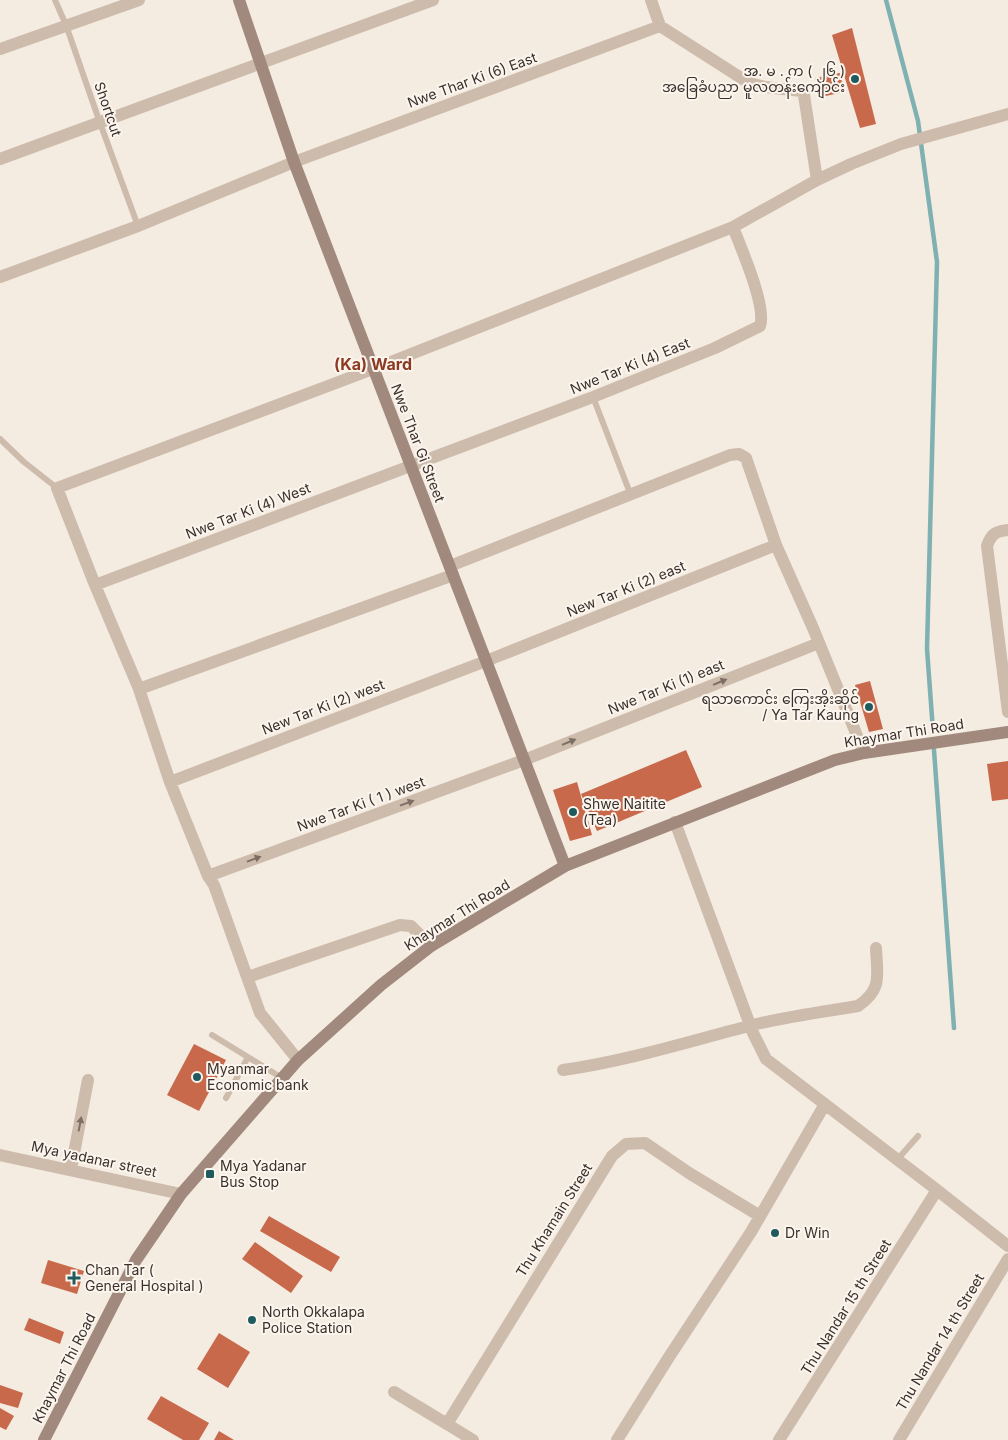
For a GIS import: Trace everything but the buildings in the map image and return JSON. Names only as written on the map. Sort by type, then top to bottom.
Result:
[{"type":"main road","name":"Nwe Thar Gi Street","points":[[239,0],[294,162],[565,866]]},
{"type":"main road","name":"Khaymar Thi Road","points":[[44,1440],[136,1260],[181,1194],[298,1060],[380,985],[431,946],[565,866],[835,760],[864,753],[1008,732]]},
{"type":"street","points":[[0,49],[139,0]]},
{"type":"street","points":[[0,159],[433,0]]},
{"type":"street","points":[[650,0],[660,26],[750,83],[765,87],[802,91],[817,180]]},
{"type":"street","name":"Nwe Thar Ki (6) East","points":[[0,277],[138,226],[294,162],[660,26]]},
{"type":"street","points":[[298,1060],[260,1013],[214,885],[208,876],[170,782],[139,689],[95,585],[58,488],[373,369],[733,227],[817,180],[901,144],[1008,114]]},
{"type":"street","name":"Nwe Tar Ki (4) East","points":[[411,465],[593,397],[715,348],[760,326],[762,316],[750,269],[733,227]]},
{"type":"street","points":[[139,689],[451,570],[630,493],[730,455],[739,454],[746,458],[776,545],[864,753]]},
{"type":"street","name":"Nwe Tar Ki (4) West","points":[[95,585],[411,465]]},
{"type":"street","points":[[1008,530],[997,531],[990,538],[987,546],[1008,712]]},
{"type":"street","name":"New Tar Ki (2) east","points":[[486,661],[776,545]]},
{"type":"street","name":"Nwe Tar Ki (1) east","points":[[524,760],[819,643]]},
{"type":"street","name":"New Tar Ki (2) west","points":[[170,782],[486,661]]},
{"type":"street","name":"Nwe Tar Ki ( 1 ) west","points":[[208,876],[524,760]]},
{"type":"street","points":[[675,822],[752,1029],[766,1059],[1008,1246]]},
{"type":"street","points":[[248,977],[400,926],[411,926],[431,946]]},
{"type":"street","points":[[563,1070],[593,1066],[696,1041],[858,1006],[868,999],[878,984],[876,948]]},
{"type":"street","points":[[71,1169],[88,1080]]},
{"type":"street","points":[[617,1440],[760,1216],[825,1104]]},
{"type":"street","name":"Thu Khamain Street","points":[[447,1424],[612,1156],[626,1144],[645,1143],[689,1173],[760,1216]]},
{"type":"street","name":"Mya yadanar street","points":[[0,1154],[181,1194]]},
{"type":"street","name":"Thu Nandar 15 th Street","points":[[780,1440],[937,1190]]},
{"type":"street","name":"Thu Nandar 14 th Street","points":[[898,1440],[1008,1259]]},
{"type":"street","points":[[394,1392],[472,1440]]},
{"type":"lane","name":"Shortcut","points":[[56,0],[138,226]]},
{"type":"lane","points":[[593,397],[630,493]]},
{"type":"lane","points":[[0,439],[24,462],[58,488]]},
{"type":"lane","points":[[212,1035],[282,1078]]},
{"type":"lane","points":[[226,1098],[248,1057]]},
{"type":"lane","points":[[898,1160],[918,1136]]},
{"type":"waterway","points":[[886,0],[918,121],[937,262],[927,649],[933,731]]},
{"type":"waterway","points":[[934,750],[954,1028]]},
{"type":"place","name":"အ. မ . က ( ၂၆ ) အခြေခံပညာ မူလတန်းကျောင်း","points":[[855,79]]},
{"type":"place","name":"ရသာကောင်း ကြေးအိုးဆိုင် / Ya Tar Kaung","points":[[869,707]]},
{"type":"place","name":"Shwe Naitite (Tea)","points":[[573,812]]},
{"type":"place","name":"Myanmar Economic bank","points":[[197,1077]]},
{"type":"place","name":"Mya Yadanar Bus Stop","points":[[210,1174]]},
{"type":"place","name":"Dr Win","points":[[775,1233]]},
{"type":"place","name":"Chan Tar ( General Hospital )","points":[[74,1278]]},
{"type":"place","name":"North Okkalapa Police Station","points":[[252,1320]]},
{"type":"district","name":"(Ka) Ward","points":[[373,364]]}]
